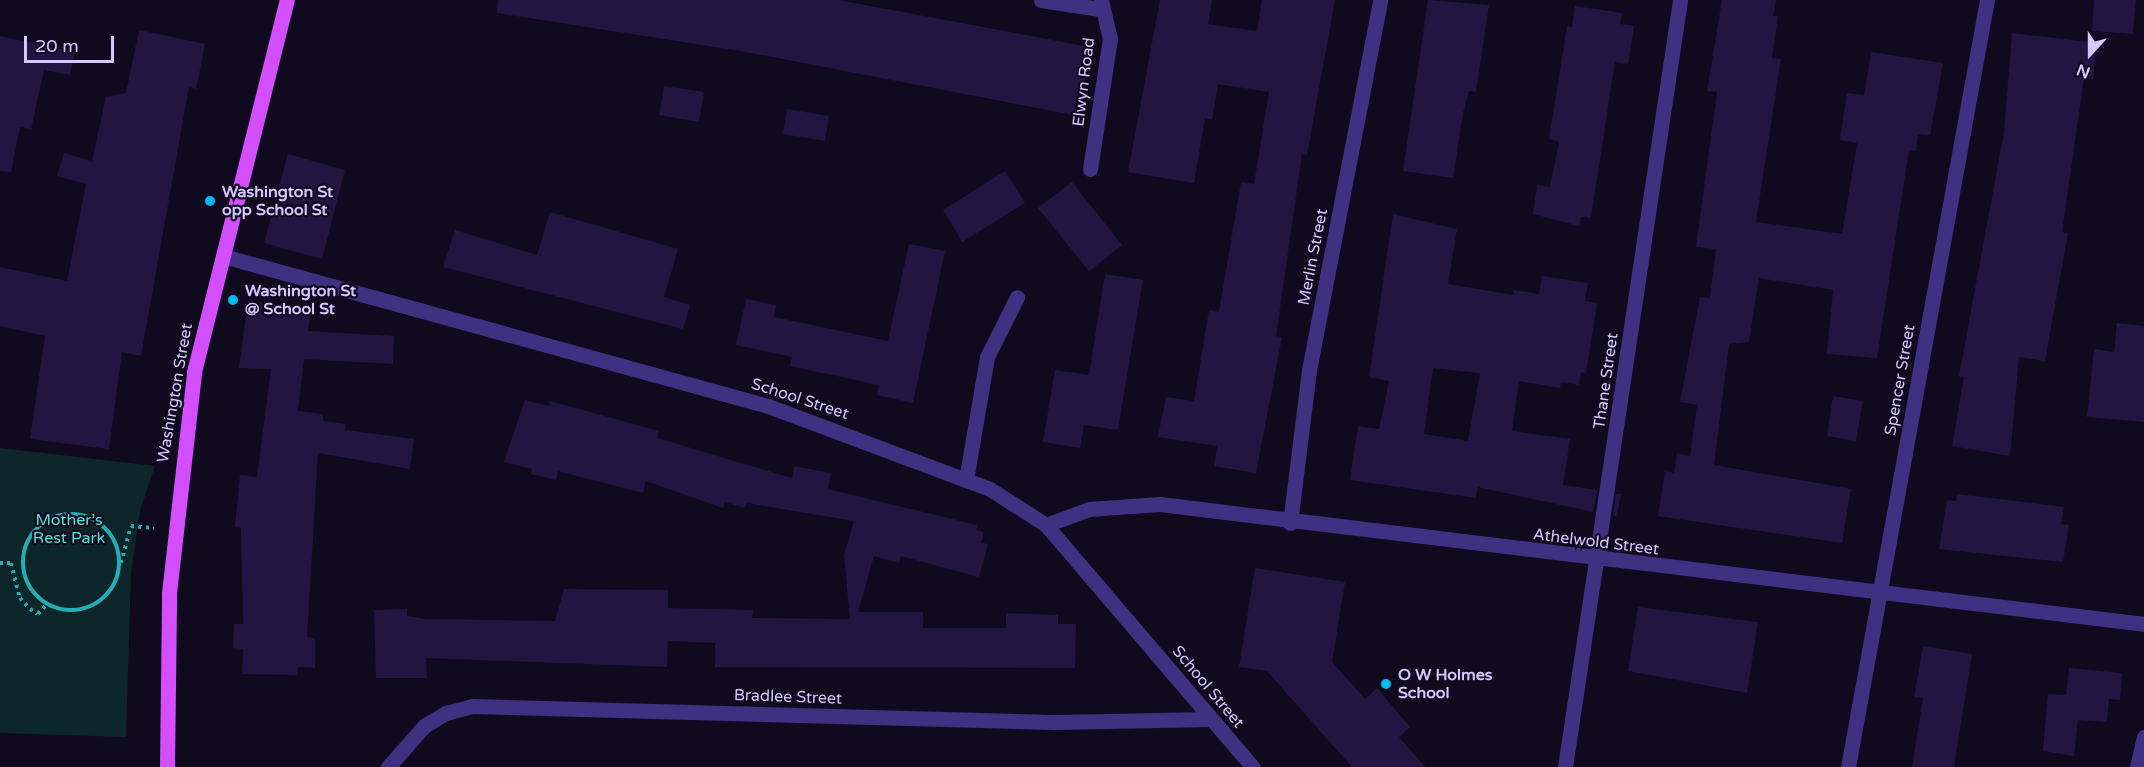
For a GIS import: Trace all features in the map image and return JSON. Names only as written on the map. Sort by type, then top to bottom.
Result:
[{"type":"main road","name":"Washington Street","points":[[167,767],[174,530],[195,365],[287,0]]},
{"type":"street","points":[[1041,0],[1100,4]]},
{"type":"street","name":"Merlin Street","points":[[1290,523],[1310,370],[1380,0]]},
{"type":"street","name":"Thane Street","points":[[1565,767],[1598,561],[1680,0]]},
{"type":"street","name":"Spencer Street","points":[[1848,767],[1987,0]]},
{"type":"street","name":"Elwyn Road","points":[[1090,169],[1110,39],[1100,4]]},
{"type":"street","name":"School Street","points":[[223,256],[768,406],[966,480],[1046,525],[1253,767]]},
{"type":"street","points":[[966,480],[987,357],[1017,297]]},
{"type":"street","name":"Athelwold Street","points":[[1046,525],[1089,509],[1160,504],[1290,523],[1598,561],[1881,590],[2144,624]]},
{"type":"street","name":"Bradlee Street","points":[[388,767],[424,726],[446,713],[472,706],[1054,722],[1210,719]]},
{"type":"street","points":[[2137,767],[2144,737]]},
{"type":"path","points":[[120,567],[111,534],[92,518],[52,517],[32,533],[23,566],[31,589],[47,604],[80,610],[96,604],[116,583],[131,526],[174,530]]},
{"type":"path","points":[[0,563],[11,563],[20,598],[30,609],[39,614],[47,604]]},
{"type":"green space","name":"Mother’s Rest Park","points":[[0,448],[155,466],[140,511],[131,573],[126,737],[0,733]]},
{"type":"building","points":[[498,0],[838,0],[1090,47],[1079,116],[741,51],[497,13]]},
{"type":"building","points":[[1160,0],[1212,0],[1208,24],[1257,31],[1262,0],[1335,0],[1307,155],[1302,154],[1276,336],[1282,337],[1256,473],[1214,466],[1217,446],[1158,437],[1166,397],[1194,401],[1209,310],[1219,312],[1241,182],[1254,184],[1269,92],[1218,84],[1212,120],[1205,118],[1194,183],[1128,172]]},
{"type":"building","points":[[1428,0],[1489,5],[1476,92],[1469,91],[1463,113],[1453,178],[1403,171]]},
{"type":"building","points":[[1722,0],[1776,0],[1773,16],[1778,16],[1772,58],[1781,59],[1756,222],[1842,234],[1857,143],[1840,140],[1847,93],[1864,95],[1871,52],[1943,63],[1930,135],[1918,134],[1916,151],[1909,150],[1877,358],[1827,354],[1833,290],[1759,278],[1749,342],[1729,344],[1714,465],[1851,489],[1842,543],[1658,516],[1665,471],[1674,473],[1677,453],[1690,456],[1697,405],[1680,402],[1700,297],[1710,298],[1716,249],[1696,247],[1717,92],[1707,91]]},
{"type":"building","points":[[2094,0],[2136,0],[2133,34],[2092,31]]},
{"type":"building","points":[[1575,6],[1622,13],[1620,24],[1634,26],[1628,64],[1615,62],[1591,218],[1581,217],[1579,226],[1533,214],[1537,185],[1550,187],[1559,141],[1549,139],[1567,26],[1572,27]]},
{"type":"building","points":[[139,30],[205,44],[196,89],[189,87],[141,356],[122,352],[109,449],[30,439],[45,336],[0,326],[0,267],[67,281],[86,184],[57,176],[64,153],[92,161],[106,97],[126,93]]},
{"type":"building","points":[[2012,33],[2097,43],[2093,79],[2084,78],[2062,232],[2068,233],[2045,361],[2019,357],[2010,456],[1952,446],[1964,377],[1959,376],[2004,132]]},
{"type":"building","points":[[0,36],[75,52],[70,75],[44,70],[31,129],[20,127],[11,172],[0,171]]},
{"type":"building","points":[[664,86],[704,92],[699,122],[659,115]]},
{"type":"building","points":[[787,109],[829,116],[825,141],[783,134]]},
{"type":"building","points":[[288,154],[345,170],[322,259],[264,243]]},
{"type":"building","points":[[1005,171],[1025,203],[962,242],[943,210]]},
{"type":"building","points":[[1072,182],[1122,245],[1089,271],[1038,208]]},
{"type":"building","points":[[550,212],[678,249],[664,297],[690,305],[683,329],[443,267],[455,230],[537,255]]},
{"type":"building","points":[[1393,214],[1457,229],[1448,284],[1513,295],[1514,290],[1539,294],[1542,276],[1588,283],[1585,301],[1597,303],[1586,373],[1581,372],[1579,385],[1561,382],[1560,388],[1519,381],[1512,431],[1570,439],[1563,485],[1597,490],[1593,512],[1478,487],[1476,498],[1350,480],[1358,426],[1379,429],[1389,381],[1369,377]],"holes":[[[1433,368],[1480,373],[1468,441],[1424,434]]]},
{"type":"building","points":[[909,244],[945,251],[913,403],[877,395],[879,385],[790,366],[792,357],[736,345],[746,299],[776,305],[774,317],[888,341]]},
{"type":"building","points":[[1105,274],[1143,280],[1118,430],[1084,425],[1080,448],[1043,442],[1055,370],[1089,375]]},
{"type":"building","points":[[248,301],[311,309],[308,331],[394,336],[393,364],[304,359],[298,411],[323,414],[323,421],[346,424],[345,430],[414,439],[410,469],[318,453],[307,637],[315,638],[315,668],[298,667],[297,675],[242,674],[243,649],[233,648],[234,624],[243,624],[241,528],[235,527],[240,475],[257,477],[271,369],[239,368]]},
{"type":"building","points":[[2117,323],[2144,326],[2144,422],[2087,417],[2094,349],[2114,352]]},
{"type":"building","points":[[1833,396],[1863,401],[1856,441],[1827,436]]},
{"type":"building","points":[[525,400],[549,406],[550,401],[659,431],[657,438],[792,478],[794,466],[831,473],[828,489],[977,525],[976,530],[984,532],[981,543],[988,544],[979,577],[901,556],[899,563],[874,556],[858,612],[923,612],[923,628],[1006,628],[1006,613],[1058,615],[1058,624],[1076,624],[1075,668],[715,667],[715,643],[668,641],[667,667],[426,658],[427,678],[376,678],[374,610],[407,609],[407,616],[426,619],[555,621],[564,589],[668,590],[668,608],[753,610],[752,618],[850,619],[844,555],[854,521],[747,503],[745,508],[725,502],[723,508],[646,481],[643,493],[558,471],[556,480],[531,474],[532,469],[504,462]]},
{"type":"building","points":[[1616,494],[1621,494],[1617,516],[1613,516]]},
{"type":"building","points":[[1957,494],[2064,507],[2061,524],[2069,525],[2063,562],[1939,549],[1947,500],[1956,501]]},
{"type":"building","points":[[1255,568],[1345,582],[1332,662],[1365,699],[1377,688],[1410,727],[1399,737],[1425,767],[1352,767],[1267,671],[1239,667]]},
{"type":"building","points":[[1638,607],[1758,622],[1747,693],[1628,671]]},
{"type":"building","points":[[1923,646],[1972,654],[1954,767],[1912,767],[1923,698],[1914,697]]},
{"type":"building","points":[[2069,668],[2122,673],[2120,700],[2109,699],[2107,722],[2078,720],[2074,756],[2043,751],[2048,694],[2066,695]]},
{"type":"place","name":"Washington St opp School St","points":[[210,201]]},
{"type":"place","name":"Washington St @ School St","points":[[233,300]]},
{"type":"place","name":"O W Holmes School","points":[[1386,684]]}]
